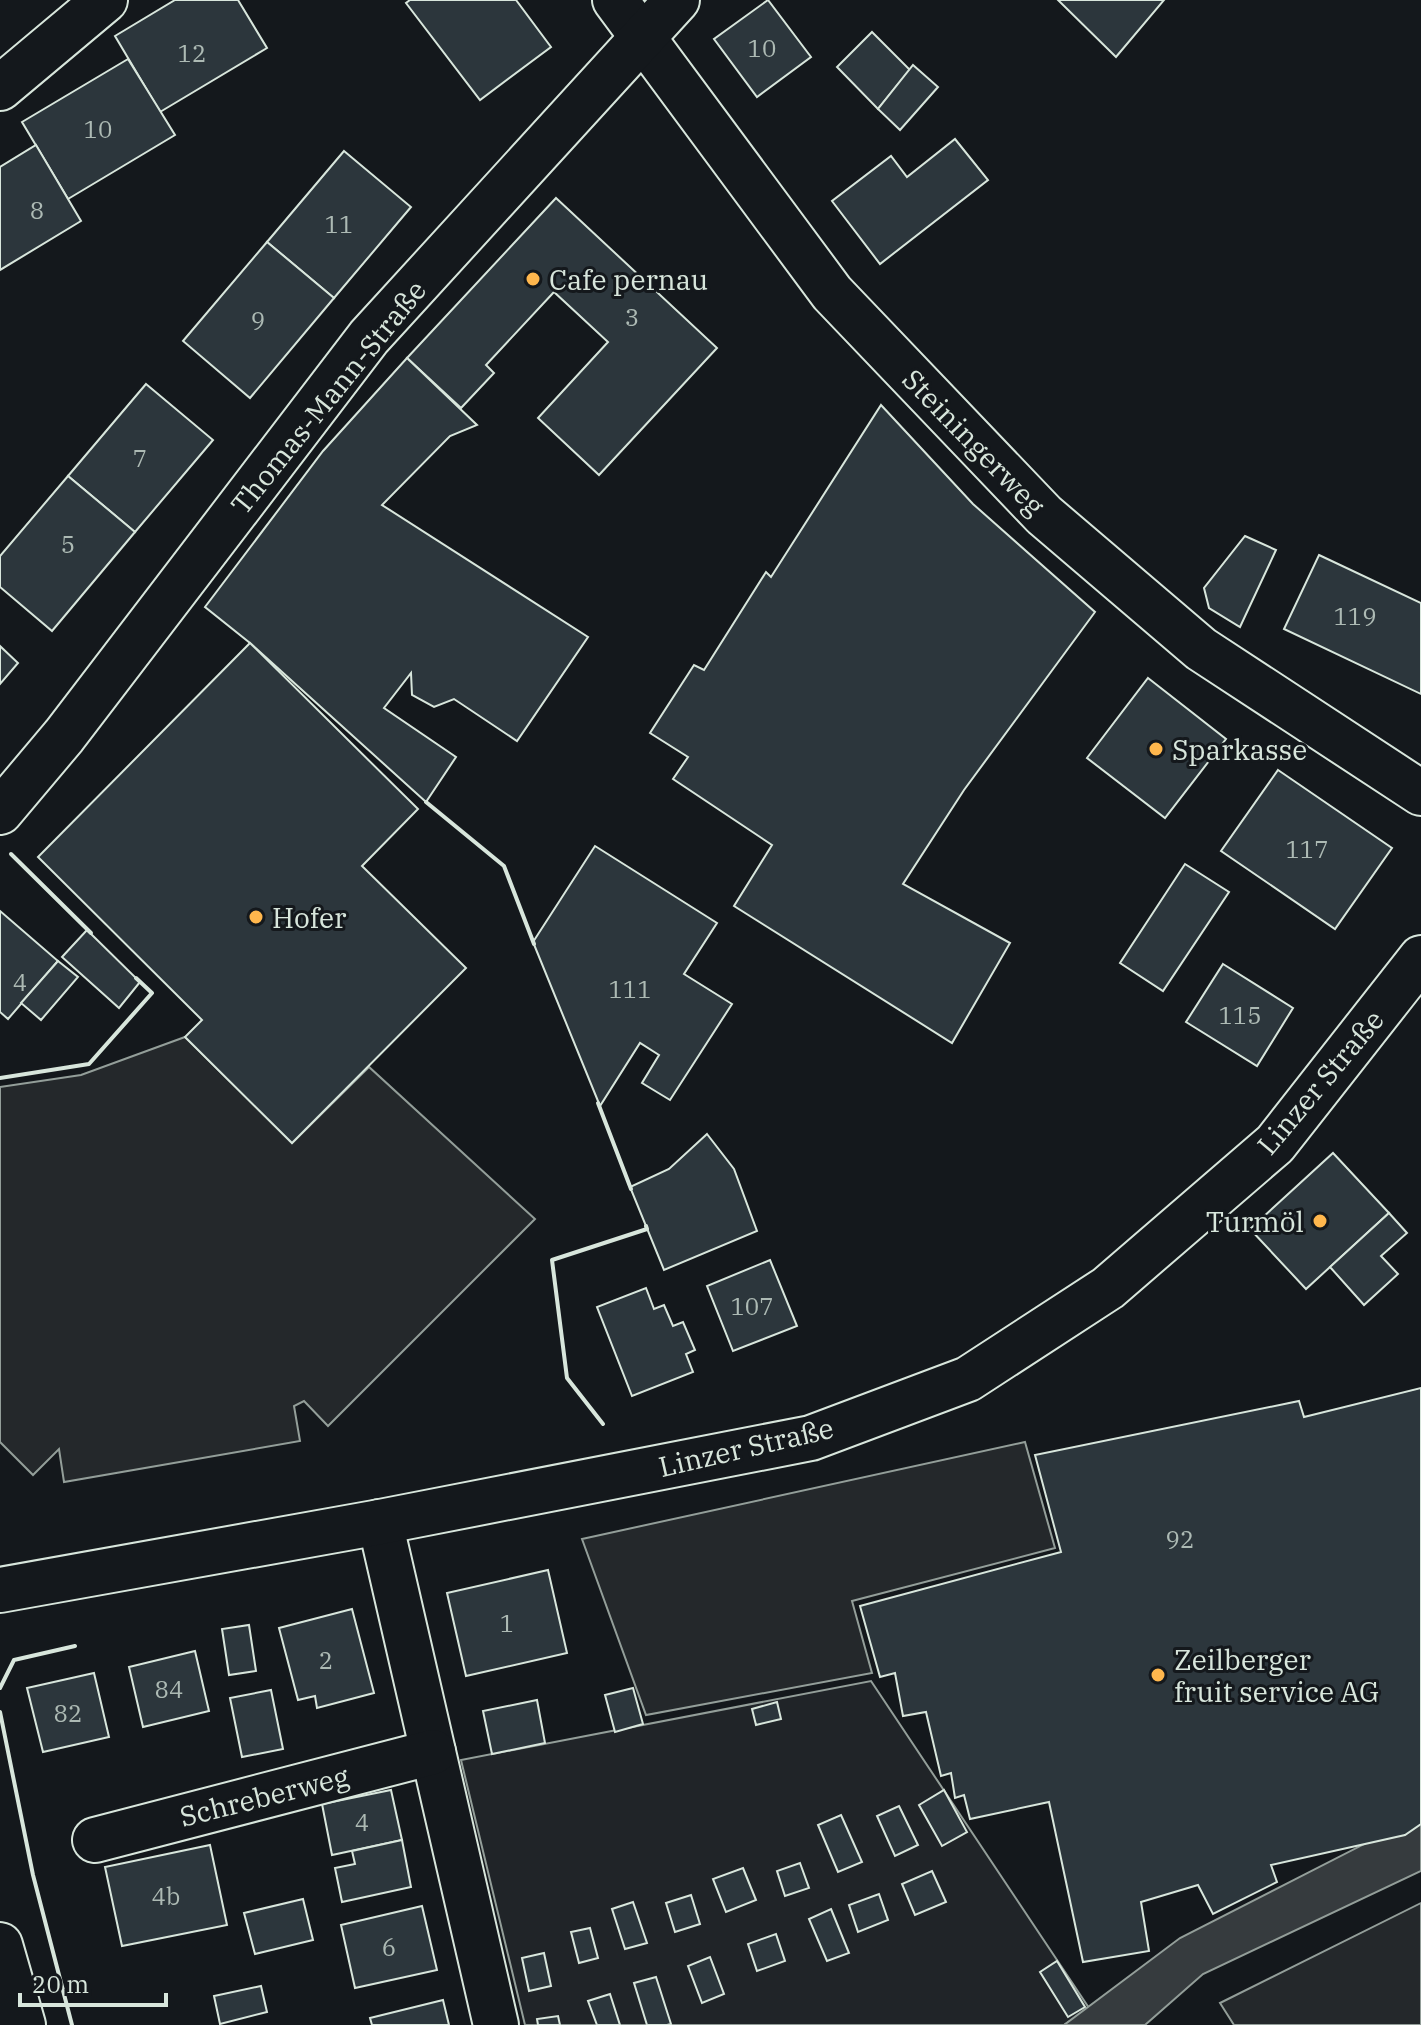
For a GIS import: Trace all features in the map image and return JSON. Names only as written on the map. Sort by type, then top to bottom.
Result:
[{"type":"street","points":[[0,88],[105,0]]},
{"type":"street","name":"Steiningerweg","points":[[615,0],[832,293],[1044,515],[1201,649],[1421,793]]},
{"type":"street","name":"Thomas-Mann-Straße","points":[[0,812],[64,736],[369,337],[677,0]]},
{"type":"street","name":"Linzer Straße","points":[[0,1590],[380,1522],[811,1438],[968,1379],[1108,1288],[1275,1144],[1421,958]]},
{"type":"street","points":[[380,1522],[496,2025]]},
{"type":"street","name":"Schreberweg","points":[[95,1840],[433,1752]]},
{"type":"street","points":[[0,1945],[23,2025]]},
{"type":"shaded area","points":[[185,1037],[292,1143],[369,1067],[535,1219],[328,1426],[304,1401],[294,1406],[300,1441],[64,1482],[59,1449],[33,1475],[0,1442],[0,1087],[81,1075]]},
{"type":"shaded area","points":[[1025,1442],[1055,1548],[852,1601],[872,1673],[646,1715],[582,1539]]},
{"type":"shaded area","points":[[871,1681],[1089,2008],[1064,2025],[525,2025],[461,1760]]},
{"type":"shaded area","points":[[1421,1815],[1421,1871],[1203,1974],[1145,2025],[1064,2025],[1180,1938]]},
{"type":"shaded area","points":[[1421,1903],[1421,2025],[1234,2025],[1220,2003]]},
{"type":"building","points":[[175,0],[238,0],[267,48],[160,112],[115,36]]},
{"type":"building","points":[[410,0],[516,0],[551,47],[480,100],[406,3]]},
{"type":"building","points":[[768,0],[811,57],[757,97],[714,39]]},
{"type":"building","points":[[1058,0],[1164,0],[1116,57]]},
{"type":"building","points":[[872,32],[910,70],[878,109],[837,67]]},
{"type":"building","points":[[128,59],[175,135],[68,199],[22,122]]},
{"type":"building","points":[[913,65],[938,87],[900,130],[878,109]]},
{"type":"building","points":[[955,139],[988,180],[880,264],[832,201],[891,156],[907,177]]},
{"type":"building","points":[[36,145],[81,221],[0,270],[0,167]]},
{"type":"building","points":[[344,151],[411,207],[334,298],[267,242]]},
{"type":"building","points":[[556,198],[717,348],[599,475],[538,418],[608,342],[554,292],[486,365],[494,373],[461,408],[407,358]]},
{"type":"building","points":[[267,242],[334,298],[250,398],[183,341]]},
{"type":"building","points":[[407,358],[477,425],[450,436],[382,505],[588,637],[517,741],[454,699],[434,707],[412,695],[411,673],[384,708],[456,757],[426,802],[250,643],[205,607],[323,451]]},
{"type":"building","points":[[146,384],[213,440],[135,532],[68,476]]},
{"type":"building","points":[[881,405],[973,504],[1095,612],[964,790],[903,884],[1010,943],[952,1043],[734,906],[772,845],[673,779],[688,757],[650,733],[694,665],[704,670],[766,572],[771,577]]},
{"type":"building","points":[[68,476],[135,532],[52,631],[0,587],[0,556]]},
{"type":"building","points":[[1245,536],[1276,550],[1240,627],[1209,608],[1204,588]]},
{"type":"building","points":[[1319,555],[1421,603],[1421,694],[1284,629]]},
{"type":"building","name":"Hofer","points":[[250,643],[418,809],[362,866],[466,968],[292,1143],[185,1037],[202,1020],[38,857]]},
{"type":"building","points":[[0,646],[18,663],[0,684]]},
{"type":"building","name":"Sparkasse","points":[[1148,678],[1226,739],[1165,818],[1087,758]]},
{"type":"building","points":[[1278,770],[1392,848],[1335,929],[1221,851]]},
{"type":"building","points":[[595,846],[717,923],[684,974],[732,1004],[670,1100],[642,1083],[659,1055],[640,1043],[600,1106],[533,942]]},
{"type":"building","points":[[1185,864],[1229,892],[1163,991],[1120,963]]},
{"type":"building","points":[[0,911],[58,961],[8,1019],[0,1012]]},
{"type":"building","points":[[87,930],[140,982],[119,1008],[62,957]]},
{"type":"building","points":[[58,961],[78,977],[41,1020],[21,1003]]},
{"type":"building","points":[[1223,964],[1293,1008],[1257,1066],[1186,1022]]},
{"type":"building","points":[[707,1134],[734,1169],[757,1231],[664,1270],[630,1187],[669,1169]]},
{"type":"building","name":"Turmöl","points":[[1333,1153],[1389,1213],[1306,1289],[1250,1229]]},
{"type":"building","name":"Turmöl","points":[[1389,1213],[1407,1233],[1381,1256],[1398,1274],[1364,1305],[1330,1267]]},
{"type":"building","points":[[770,1260],[797,1326],[733,1351],[707,1286]]},
{"type":"building","points":[[646,1288],[654,1309],[664,1305],[673,1326],[683,1322],[695,1350],[686,1354],[693,1372],[632,1396],[597,1307]]},
{"type":"building","name":"Zeilberger fruit service AG","points":[[1421,1388],[1421,1824],[1405,1835],[1271,1865],[1277,1882],[1213,1914],[1198,1885],[1141,1902],[1149,1951],[1083,1962],[1049,1802],[970,1819],[964,1795],[955,1798],[951,1773],[941,1776],[926,1712],[903,1716],[895,1673],[880,1677],[860,1606],[1061,1552],[1035,1455],[1299,1401],[1304,1417]]},
{"type":"building","points":[[548,1570],[567,1653],[466,1676],[447,1593]]},
{"type":"building","points":[[352,1609],[374,1693],[317,1708],[315,1696],[298,1700],[279,1628]]},
{"type":"building","points":[[249,1625],[256,1671],[229,1675],[222,1629]]},
{"type":"building","points":[[195,1651],[209,1711],[143,1727],[129,1667]]},
{"type":"building","points":[[94,1673],[109,1737],[43,1752],[27,1688]]},
{"type":"building","points":[[633,1688],[643,1724],[615,1732],[605,1695]]},
{"type":"building","points":[[271,1690],[283,1749],[242,1757],[230,1698]]},
{"type":"building","points":[[537,1700],[545,1743],[492,1754],[483,1711]]},
{"type":"building","points":[[777,1702],[781,1719],[756,1725],[752,1709]]},
{"type":"building","points":[[391,1790],[402,1840],[332,1855],[322,1804]]},
{"type":"building","points":[[944,1790],[967,1832],[942,1846],[919,1805]]},
{"type":"building","points":[[899,1806],[918,1845],[895,1856],[877,1816]]},
{"type":"building","points":[[841,1815],[862,1862],[838,1872],[818,1825]]},
{"type":"building","points":[[402,1840],[411,1887],[342,1902],[335,1868],[355,1864],[352,1851]]},
{"type":"building","points":[[210,1845],[227,1925],[122,1946],[105,1867]]},
{"type":"building","points":[[800,1863],[809,1888],[785,1896],[777,1871]]},
{"type":"building","points":[[743,1868],[756,1900],[726,1912],[713,1879]]},
{"type":"building","points":[[932,1871],[946,1902],[915,1915],[902,1884]]},
{"type":"building","points":[[879,1894],[888,1920],[858,1932],[849,1905]]},
{"type":"building","points":[[691,1895],[700,1924],[675,1932],[666,1903]]},
{"type":"building","points":[[303,1899],[313,1940],[255,1954],[244,1913]]},
{"type":"building","points":[[633,1902],[647,1943],[625,1949],[612,1909]]},
{"type":"building","points":[[422,1906],[437,1970],[355,1988],[341,1925]]},
{"type":"building","points":[[831,1909],[849,1953],[827,1961],[809,1919]]},
{"type":"building","points":[[590,1928],[598,1958],[579,1963],[571,1932]]},
{"type":"building","points":[[776,1934],[785,1961],[757,1971],[748,1944]]},
{"type":"building","points":[[544,1953],[551,1986],[529,1991],[522,1958]]},
{"type":"building","points":[[710,1957],[724,1994],[702,2003],[688,1966]]},
{"type":"building","points":[[1057,1961],[1085,2007],[1068,2017],[1040,1972]]},
{"type":"building","points":[[656,1977],[671,2024],[647,2025],[634,1983]]},
{"type":"building","points":[[261,1986],[267,2012],[220,2024],[214,1996]]},
{"type":"building","points":[[610,1994],[620,2025],[597,2025],[588,2001]]},
{"type":"building","points":[[443,2000],[449,2025],[372,2025],[370,2018]]},
{"type":"building","points":[[558,2016],[560,2025],[538,2025],[537,2019]]},
{"type":"wall","points":[[426,802],[504,866],[534,944]]},
{"type":"wall","points":[[11,854],[91,933]]},
{"type":"wall","points":[[0,1078],[89,1064],[152,993],[136,978]]},
{"type":"wall","points":[[598,1103],[631,1189]]},
{"type":"wall","points":[[603,1424],[567,1378],[552,1260],[647,1229],[646,1226]]},
{"type":"wall","points":[[0,1688],[14,1660],[75,1646]]},
{"type":"wall","points":[[0,1712],[33,1875],[72,2025]]},
{"type":"place","name":"Cafe pernau","points":[[533,279]]},
{"type":"place","name":"Sparkasse","points":[[1156,749]]},
{"type":"place","name":"Hofer","points":[[256,917]]},
{"type":"place","name":"Turmöl","points":[[1320,1221]]},
{"type":"place","name":"Zeilberger fruit service AG","points":[[1158,1675]]}]
